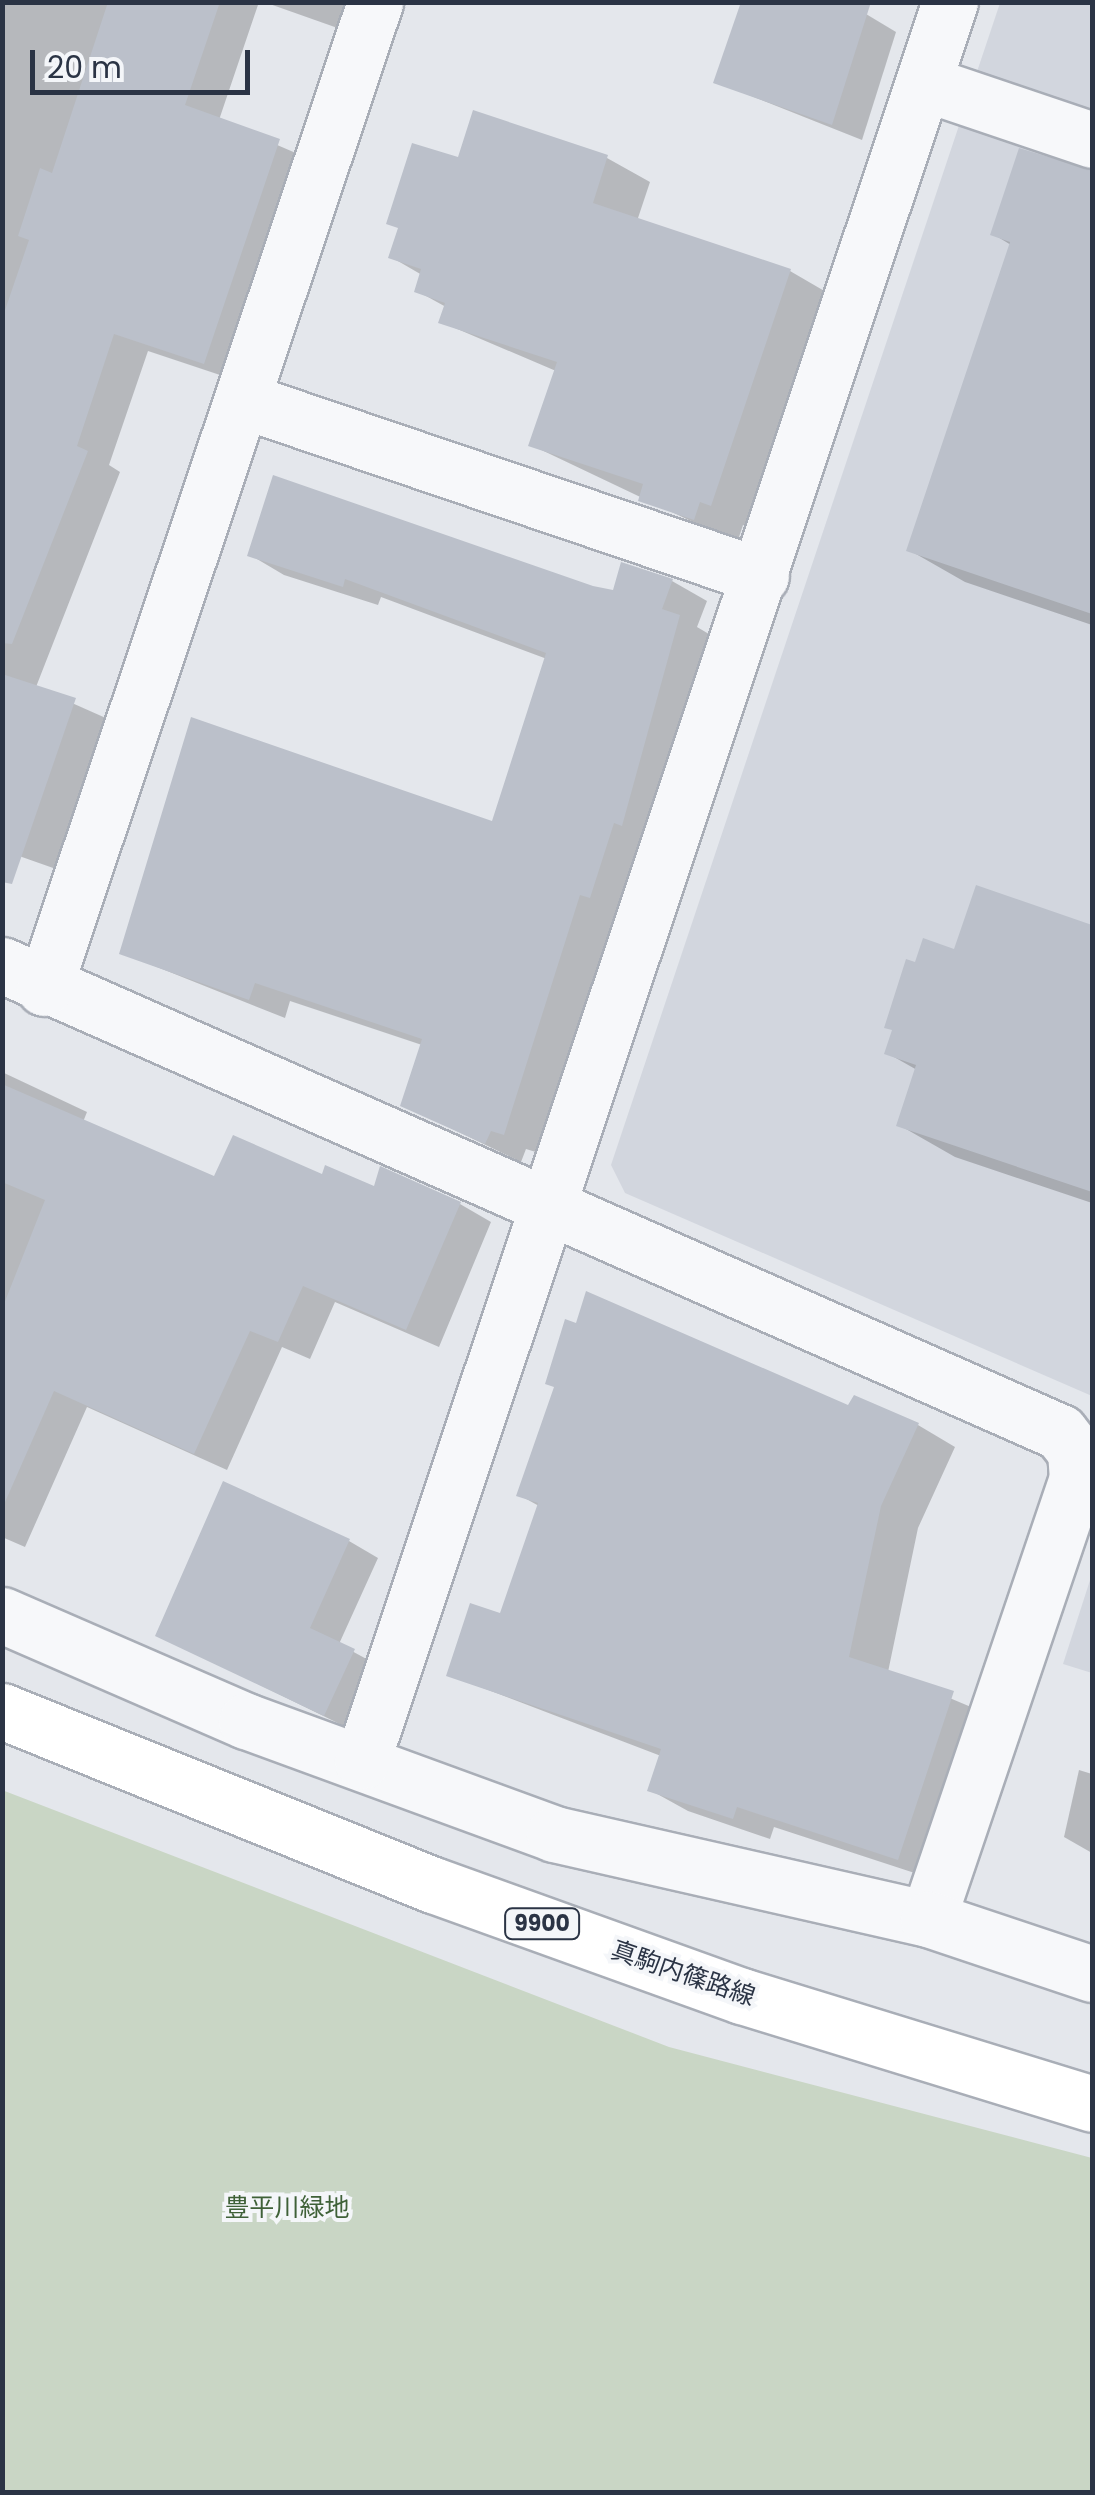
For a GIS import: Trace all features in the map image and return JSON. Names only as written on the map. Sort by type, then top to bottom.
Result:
[{"type":"main road","name":"真駒内篠路線","points":[[2,1711],[452,1892],[742,1996],[1092,2104]]},
{"type":"street","points":[[375,2],[242,400],[23,977],[1060,1432],[1075,1451],[1076,1478],[928,1918]]},
{"type":"street","points":[[362,1762],[950,2]]},
{"type":"street","points":[[924,84],[1092,140]]},
{"type":"street","points":[[242,400],[761,576]]},
{"type":"street","points":[[2,1616],[362,1762],[554,1834],[928,1918],[1092,1974]]},
{"type":"shaded area","points":[[1000,3],[1092,3],[1092,1396],[625,1193],[611,1165]]},
{"type":"shaded area","points":[[1092,1574],[1092,1673],[1063,1664]]},
{"type":"green space","name":"豊平川緑地","points":[[2,1790],[669,2047],[1092,2158],[1092,2492],[3,2492]]},
{"type":"building","points":[[108,2],[220,2],[185,105],[280,139],[204,364],[114,334],[77,446],[88,451],[12,644],[2,643],[2,319],[29,240],[18,236],[40,168],[52,173]]},
{"type":"building","points":[[741,2],[871,2],[832,125],[713,83]]},
{"type":"building","points":[[473,110],[608,155],[593,203],[791,269],[711,506],[700,502],[694,520],[638,501],[643,484],[528,446],[557,362],[438,323],[445,303],[414,292],[421,269],[388,258],[398,228],[386,224],[412,143],[458,157]]},
{"type":"building","points":[[1019,148],[1092,170],[1092,614],[906,551],[1010,242],[990,235]]},
{"type":"building","points":[[273,475],[593,586],[613,590],[621,562],[673,579],[662,609],[680,615],[622,826],[614,823],[590,898],[580,895],[504,1135],[491,1131],[485,1144],[400,1106],[422,1039],[255,983],[249,1000],[119,954],[191,717],[492,821],[546,653],[345,579],[343,587],[247,556]]},
{"type":"building","points":[[2,674],[76,698],[12,884],[2,882]]},
{"type":"building","points":[[976,885],[1092,925],[1092,1192],[896,1126],[916,1065],[884,1054],[892,1030],[884,1028],[906,959],[915,962],[923,938],[954,949]]},
{"type":"building","points":[[2,1084],[214,1176],[233,1135],[322,1174],[325,1165],[374,1186],[380,1166],[461,1202],[406,1330],[303,1286],[278,1342],[250,1331],[194,1454],[54,1391],[2,1509],[2,1309],[45,1200],[2,1182]]},
{"type":"building","points":[[586,1291],[848,1405],[854,1395],[919,1423],[881,1506],[849,1657],[954,1691],[898,1860],[737,1807],[733,1819],[647,1791],[661,1749],[446,1676],[470,1603],[500,1613],[538,1503],[516,1496],[554,1387],[545,1384],[565,1319],[576,1323]]},
{"type":"building","points":[[223,1481],[350,1539],[310,1628],[355,1649],[324,1716],[155,1636]]}]
